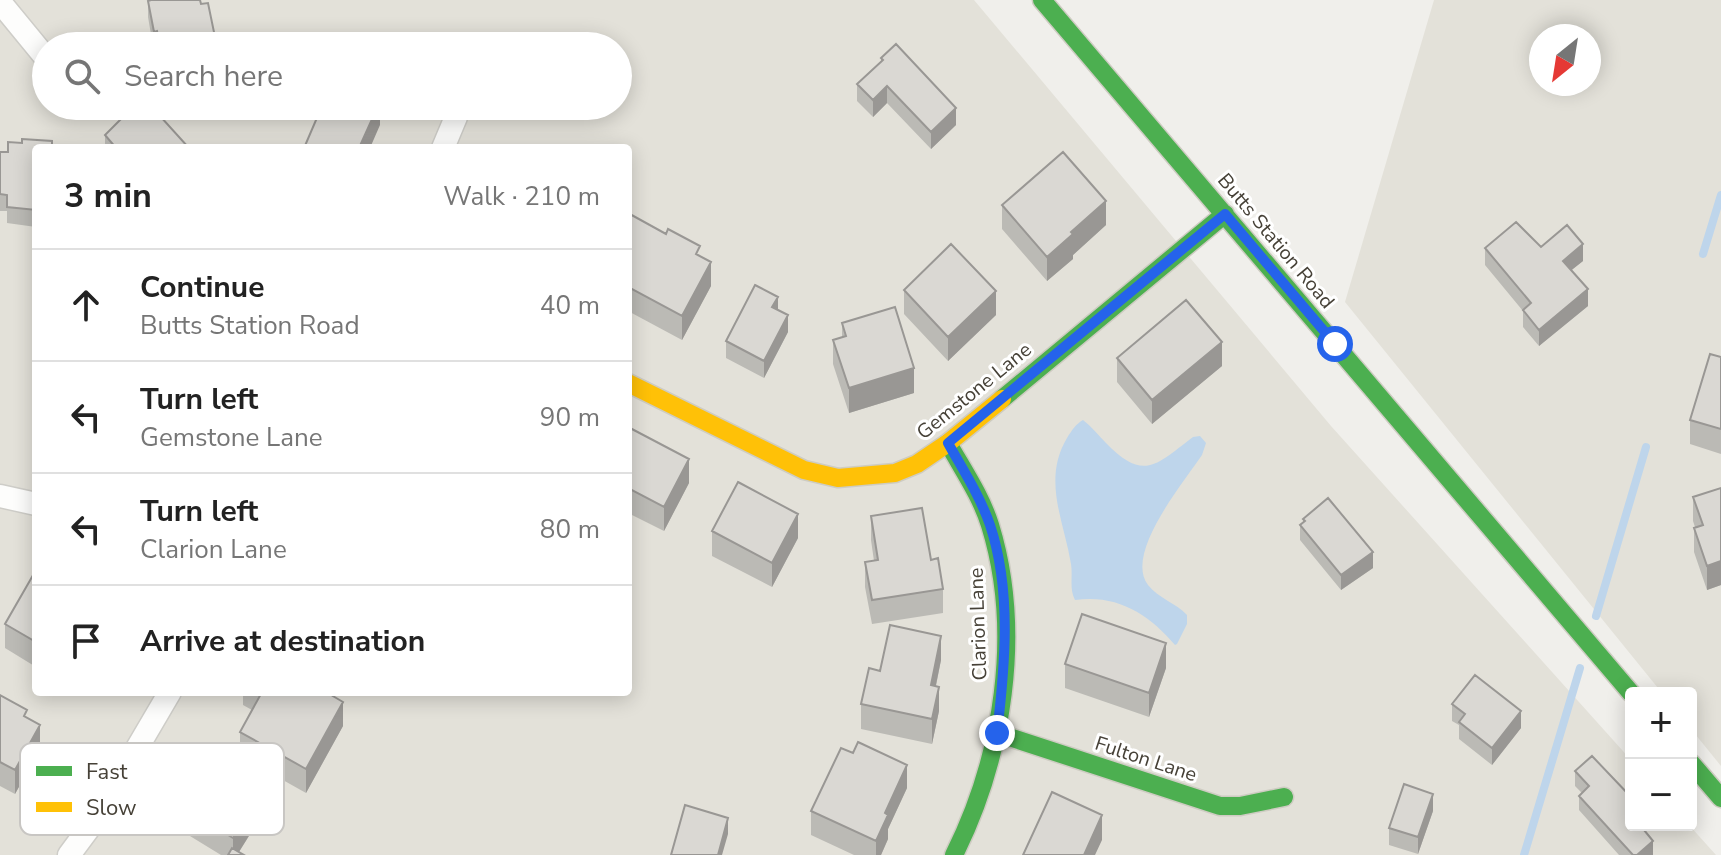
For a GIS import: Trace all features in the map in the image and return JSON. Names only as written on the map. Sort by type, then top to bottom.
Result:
[{"type":"street","name":"Butts Station Road","points":[[1042,0],[1626,687]]},
{"type":"street","points":[[0,2],[32,41]]},
{"type":"street","points":[[445,144],[455,120]]},
{"type":"street","name":"Gemstone Lane","points":[[632,385],[804,470],[838,478],[895,473],[917,464],[948,443],[1225,214]]},
{"type":"street","name":"Clarion Lane","points":[[948,443],[976,492],[990,526],[1002,586],[1004,655],[997,733],[986,780],[974,817],[954,855]]},
{"type":"street","points":[[0,496],[32,503]]},
{"type":"street","points":[[140,743],[168,696]]},
{"type":"street","name":"Fulton Lane","points":[[997,733],[1220,806],[1240,806],[1284,797]]},
{"type":"street","points":[[1697,770],[1721,798]]},
{"type":"street","points":[[69,855],[84,835]]},
{"type":"shaded area","points":[[0,0],[974,0],[1331,426],[1625,753],[1625,831],[1694,831],[1716,855],[0,855]]},
{"type":"shaded area","points":[[1434,0],[1721,0],[1721,766],[1697,736],[1697,687],[1657,687],[1345,302]]},
{"type":"water","points":[[1083,420],[1119,455],[1140,466],[1159,461],[1193,437],[1200,436],[1206,443],[1202,455],[1159,519],[1144,556],[1143,572],[1148,585],[1187,615],[1187,624],[1175,645],[1154,624],[1131,609],[1105,600],[1075,600],[1073,596],[1071,564],[1055,485],[1060,454],[1067,438]]},
{"type":"building","points":[[200,0],[201,4],[208,3],[214,32],[154,32],[148,1]]},
{"type":"building","points":[[896,44],[956,108],[931,132],[887,86],[873,100],[857,84]]},
{"type":"building","points":[[120,120],[164,120],[185,144],[113,144],[105,135]]},
{"type":"building","points":[[316,120],[372,120],[361,144],[306,144]]},
{"type":"building","points":[[22,139],[52,141],[52,144],[32,144],[32,210],[7,207],[7,195],[0,194],[0,152],[8,152],[8,142],[22,143]]},
{"type":"building","points":[[1063,152],[1106,201],[1047,257],[1002,205]]},
{"type":"building","points":[[632,215],[666,234],[668,229],[700,246],[696,254],[711,262],[682,316],[632,289]]},
{"type":"building","points":[[1516,222],[1541,247],[1567,225],[1583,244],[1563,261],[1588,289],[1539,330],[1523,310],[1531,303],[1485,248]]},
{"type":"building","points":[[951,244],[996,291],[948,337],[904,290]]},
{"type":"building","points":[[755,285],[778,297],[772,307],[788,315],[764,361],[726,341]]},
{"type":"building","points":[[1186,300],[1222,342],[1152,400],[1117,358]]},
{"type":"building","points":[[895,307],[914,368],[849,388],[833,340],[846,336],[842,323]]},
{"type":"building","points":[[1710,354],[1721,357],[1721,429],[1690,420]]},
{"type":"building","points":[[632,429],[689,459],[664,507],[632,490]]},
{"type":"building","points":[[738,482],[798,514],[772,563],[712,531]]},
{"type":"building","points":[[1721,488],[1721,561],[1707,566],[1694,528],[1703,525],[1693,497]]},
{"type":"building","points":[[1328,498],[1373,552],[1341,575],[1300,525]]},
{"type":"building","points":[[922,508],[931,560],[938,558],[943,589],[872,600],[865,562],[878,560],[871,516]]},
{"type":"building","points":[[32,577],[32,640],[5,624]]},
{"type":"building","points":[[1082,614],[1166,643],[1149,693],[1065,664]]},
{"type":"building","points":[[890,625],[941,636],[931,685],[939,687],[932,719],[861,704],[869,668],[880,671]]},
{"type":"building","points":[[1475,675],[1521,711],[1492,748],[1459,722],[1465,714],[1452,704]]},
{"type":"building","points":[[0,695],[27,710],[24,716],[40,725],[30,743],[20,743],[20,761],[15,770],[0,762]]},
{"type":"building","points":[[260,696],[333,696],[343,702],[306,769],[284,757],[284,743],[260,743],[240,732]]},
{"type":"building","points":[[858,742],[907,765],[876,841],[811,811],[841,748],[853,753]]},
{"type":"building","points":[[1592,756],[1625,791],[1625,831],[1645,831],[1653,841],[1633,855],[1579,796],[1589,786],[1575,771]]},
{"type":"building","points":[[1404,784],[1433,794],[1418,837],[1389,828]]},
{"type":"building","points":[[1052,792],[1102,815],[1084,855],[1023,855]]},
{"type":"building","points":[[685,805],[728,818],[718,855],[671,855]]},
{"type":"building","points":[[232,848],[244,855],[228,855]]},
{"type":"waterway","points":[[1703,254],[1721,195]]},
{"type":"waterway","points":[[1596,616],[1646,447]]},
{"type":"waterway","points":[[1524,855],[1580,668]]},
{"type":"traffic: fast","points":[[1042,0],[1626,687]]},
{"type":"traffic: fast","points":[[1002,399],[1225,214]]},
{"type":"traffic: fast","points":[[948,443],[977,493],[990,525],[1000,566],[1006,651],[996,736],[971,817],[954,855]]},
{"type":"traffic: fast","points":[[997,733],[1220,806],[1240,806],[1284,797]]},
{"type":"traffic: fast","points":[[1697,770],[1721,798]]},
{"type":"traffic: slow","points":[[632,385],[804,470],[838,478],[895,473],[917,464],[1002,399]]},
{"type":"route","points":[[997,733],[1004,655],[1002,586],[997,553],[976,492],[948,443],[1225,214],[1335,344]]}]
